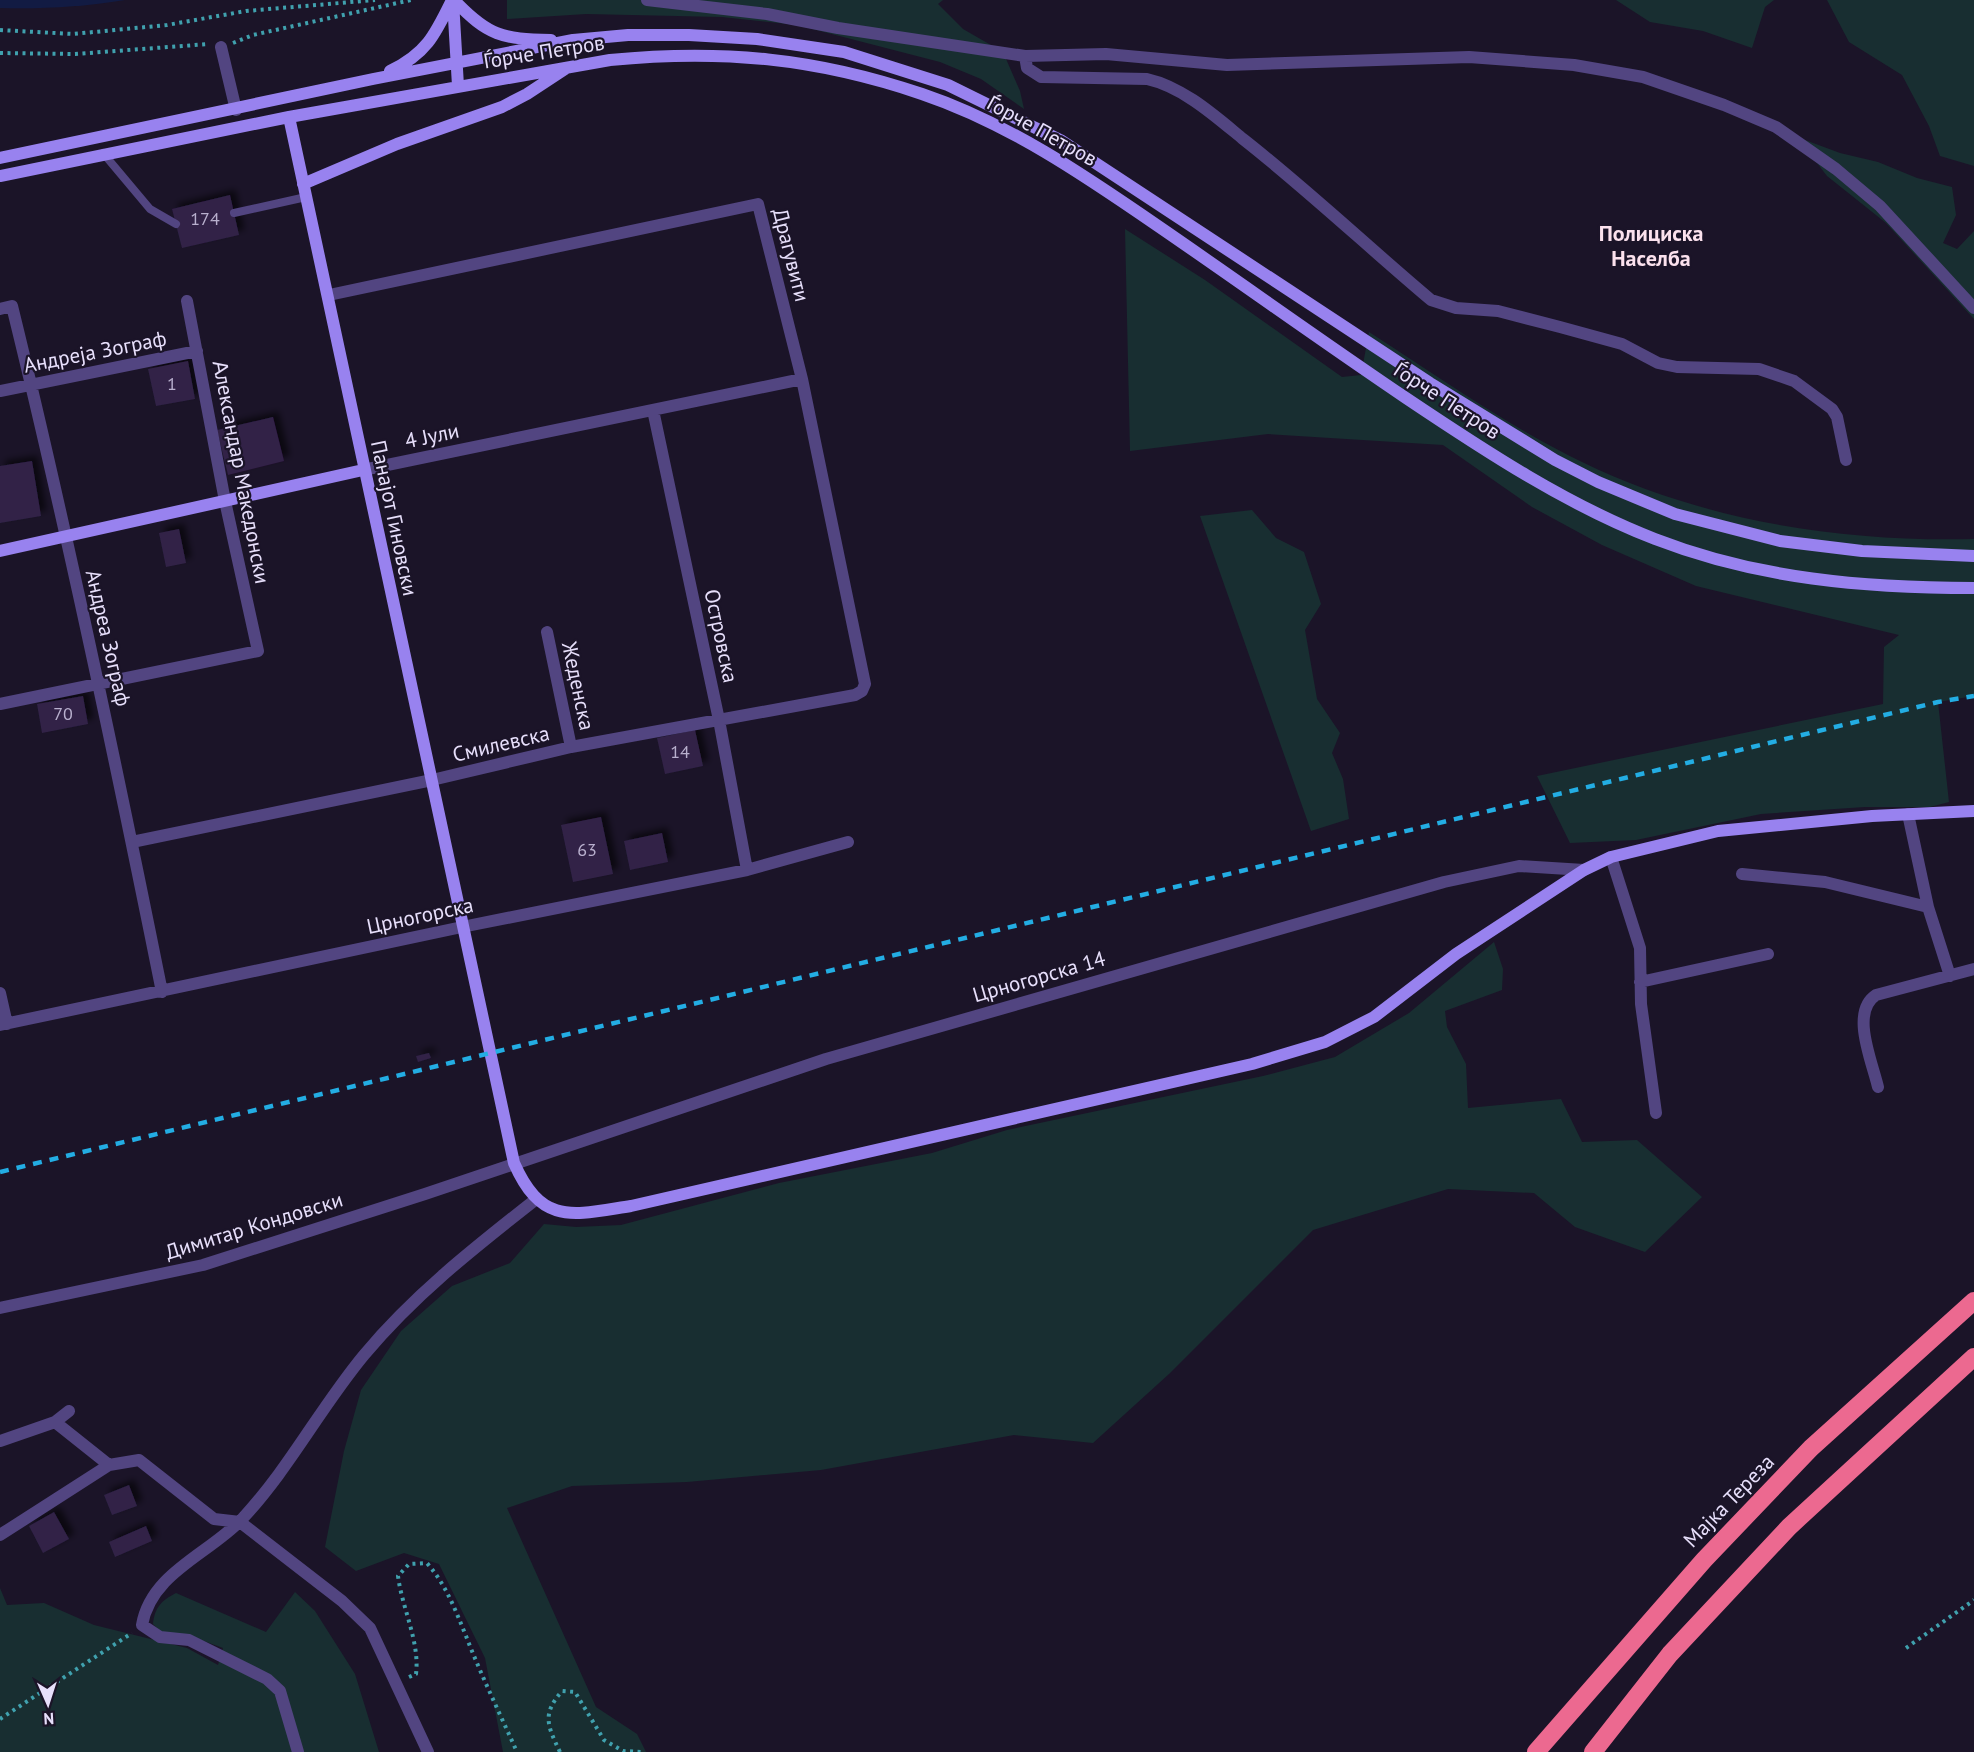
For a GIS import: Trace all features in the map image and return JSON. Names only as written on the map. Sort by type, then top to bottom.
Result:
[{"type":"highway","name":"Мајка Тереза","points":[[1536,1752],[1704,1560],[1811,1448],[1974,1301]]},
{"type":"highway","points":[[1593,1752],[1670,1654],[1789,1527],[1974,1357]]},
{"type":"main road","points":[[453,0],[483,28],[501,35],[522,39],[573,40]]},
{"type":"main road","points":[[453,0],[458,86]]},
{"type":"main road","points":[[373,79],[412,60],[440,24],[453,0]]},
{"type":"main road","name":"Ѓорче Петров","points":[[0,158],[236,110],[373,79],[573,40],[628,35],[757,39],[844,52],[948,85],[1062,141],[1430,383],[1555,460],[1598,482],[1676,514],[1780,542],[1862,551],[1974,556]]},
{"type":"main road","name":"Ѓорче Петров","points":[[0,176],[103,153],[289,117],[568,67],[655,56],[746,55],[810,64],[926,95],[1026,141],[1089,179],[1452,429],[1506,463],[1599,514],[1652,538],[1694,554],[1768,573],[1857,584],[1974,588]]},
{"type":"main road","points":[[303,184],[397,144],[502,107],[527,94],[568,67]]},
{"type":"main road","name":"Панајот Гиновски","points":[[289,117],[329,295],[363,470],[514,1163],[523,1184],[535,1200]]},
{"type":"main road","name":"4 Јули","points":[[0,551],[363,470]]},
{"type":"main road","points":[[535,1200],[555,1211],[587,1213],[631,1206],[1252,1064],[1315,1045],[1374,1017],[1456,954],[1584,870],[1611,857],[1718,831],[1908,814],[1974,811]]},
{"type":"street","points":[[647,0],[767,14],[838,28],[1025,56],[1106,54],[1227,65],[1469,57],[1574,65],[1643,77],[1724,105],[1776,127],[1827,163],[1880,206],[1974,308]]},
{"type":"street","points":[[221,47],[236,110]]},
{"type":"street","points":[[1025,56],[1027,68],[1041,77],[1147,79],[1163,83],[1217,117],[1268,158],[1431,300],[1441,305],[1498,310],[1622,344],[1658,363],[1677,367],[1760,369],[1794,381],[1832,409],[1837,417],[1846,460]]},
{"type":"street","name":"Драгувити","points":[[329,295],[758,204],[802,379],[863,674]]},
{"type":"street","name":"Αлександар Македонски","points":[[99,685],[258,651],[225,501],[187,301]]},
{"type":"street","name":"Андреа Зограф","points":[[0,309],[12,306],[32,384],[99,685],[162,992]]},
{"type":"street","name":"Андреја Зограф","points":[[0,391],[197,351]]},
{"type":"street","name":"4 Јули","points":[[363,470],[802,379]]},
{"type":"street","name":"Островска","points":[[653,410],[719,720],[747,870]]},
{"type":"street","name":"Жеденска","points":[[547,632],[571,747]]},
{"type":"street","name":"Смилевска","points":[[132,843],[432,780],[571,747],[855,695],[862,691],[865,684],[863,674]]},
{"type":"street","points":[[0,704],[99,685]]},
{"type":"street","points":[[1908,814],[1928,907],[1950,976]]},
{"type":"street","name":"Црногорска","points":[[4,1025],[462,927],[747,870],[848,842]]},
{"type":"street","points":[[1611,857],[1640,948],[1641,1004],[1656,1113]]},
{"type":"street","name":"Црногорска 14","points":[[514,1163],[826,1059],[1444,882],[1519,866],[1584,870]]},
{"type":"street","points":[[1742,874],[1825,882],[1928,907]]},
{"type":"street","points":[[1640,982],[1768,954]]},
{"type":"street","points":[[1878,1087],[1862,1021],[1866,1003],[1876,995],[1974,969]]},
{"type":"street","points":[[0,993],[4,1025]]},
{"type":"street","name":"Димитар Кондовски","points":[[0,1308],[203,1265],[514,1163]]},
{"type":"street","points":[[298,1752],[280,1691],[267,1679],[189,1640],[160,1637],[142,1625],[145,1610],[165,1580],[240,1522],[269,1489],[357,1364],[402,1312],[442,1273],[535,1200]]},
{"type":"street","points":[[0,1441],[55,1422],[69,1411]]},
{"type":"street","points":[[55,1422],[109,1465]]},
{"type":"street","points":[[0,1535],[109,1465],[139,1460],[214,1520],[240,1522],[342,1601],[370,1628],[428,1752]]},
{"type":"lane","points":[[103,153],[150,208],[176,224]]},
{"type":"lane","points":[[234,213],[306,197]]},
{"type":"path","points":[[0,30],[83,33],[167,25],[246,11],[375,0]]},
{"type":"path","points":[[0,53],[75,54],[204,42],[221,47],[254,35],[411,0]]},
{"type":"path","points":[[397,1682],[416,1674],[418,1659],[398,1576],[409,1564],[427,1563],[438,1576],[455,1606],[465,1636],[517,1752]]},
{"type":"path","points":[[1906,1648],[1974,1600]]},
{"type":"path","points":[[0,1719],[142,1625]]},
{"type":"path","points":[[560,1752],[548,1721],[549,1705],[562,1690],[575,1692],[604,1740],[623,1751],[643,1752]]},
{"type":"green space","points":[[507,0],[943,0],[938,4],[963,29],[1003,52],[1020,91],[1024,109],[981,79],[940,62],[797,25],[722,17],[586,14],[507,19]]},
{"type":"green space","points":[[1616,0],[1774,0],[1765,7],[1752,48],[1703,31],[1650,22]]},
{"type":"green space","points":[[1827,0],[1974,0],[1974,166],[1940,156],[1929,126],[1902,75],[1849,42]]},
{"type":"green space","points":[[1797,137],[1840,153],[1878,162],[1917,178],[1952,187],[1956,215],[1943,243],[1957,249],[1974,231],[1974,319],[1886,223],[1827,176]]},
{"type":"green space","points":[[1125,229],[1205,280],[1342,377],[1361,375],[1369,332],[1527,433],[1582,462],[1628,482],[1724,513],[1773,524],[1873,537],[1974,539],[1974,696],[1938,702],[1949,802],[1930,807],[1865,807],[1761,814],[1636,840],[1570,843],[1537,776],[1883,704],[1884,647],[1899,635],[1696,586],[1602,545],[1532,507],[1443,445],[1268,434],[1130,451]]},
{"type":"green space","points":[[1252,510],[1276,538],[1304,552],[1321,604],[1305,630],[1317,699],[1340,733],[1332,753],[1343,779],[1349,819],[1311,831],[1200,516]]},
{"type":"green space","points":[[1494,942],[1503,969],[1502,990],[1445,1011],[1447,1027],[1466,1064],[1468,1108],[1561,1099],[1582,1142],[1637,1140],[1702,1197],[1645,1252],[1575,1227],[1534,1193],[1448,1189],[1313,1230],[1169,1374],[1093,1443],[1014,1435],[821,1470],[687,1482],[572,1486],[507,1508],[596,1707],[637,1734],[646,1752],[503,1752],[485,1658],[439,1564],[404,1553],[356,1571],[325,1547],[344,1451],[361,1390],[401,1331],[452,1286],[510,1263],[544,1224],[576,1227],[621,1225],[779,1183],[932,1153],[1007,1130],[1263,1076],[1335,1057],[1409,1013]]},
{"type":"green space","points":[[0,1588],[7,1605],[44,1603],[94,1625],[187,1648],[218,1665],[223,1648],[190,1636],[162,1633],[153,1624],[157,1609],[166,1599],[176,1593],[266,1632],[295,1592],[315,1611],[355,1674],[379,1752],[0,1752]]},
{"type":"water","points":[[0,0],[125,0],[47,8],[0,8]]},
{"type":"building","points":[[230,195],[239,235],[182,248],[172,209]]},
{"type":"building","points":[[188,361],[195,399],[156,406],[148,369]]},
{"type":"building","points":[[273,417],[284,461],[228,475],[217,430]]},
{"type":"building","points":[[32,461],[41,516],[0,523],[0,466]]},
{"type":"building","points":[[179,529],[186,563],[166,567],[159,533]]},
{"type":"building","points":[[83,696],[88,724],[42,733],[37,704]]},
{"type":"building","points":[[695,730],[703,766],[665,774],[657,738]]},
{"type":"building","points":[[601,817],[613,874],[573,882],[561,825]]},
{"type":"building","points":[[662,833],[668,862],[630,870],[624,841]]},
{"type":"building","points":[[429,1053],[431,1058],[418,1062],[416,1056]]},
{"type":"building","points":[[129,1485],[137,1506],[112,1515],[104,1495]]},
{"type":"building","points":[[54,1512],[69,1539],[43,1553],[29,1526]]},
{"type":"building","points":[[146,1526],[152,1541],[115,1557],[109,1542]]},
{"type":"railway","points":[[0,1172],[1938,702],[1974,696]]},
{"type":"district","name":"Полициска Населба","points":[[1651,246]]}]
